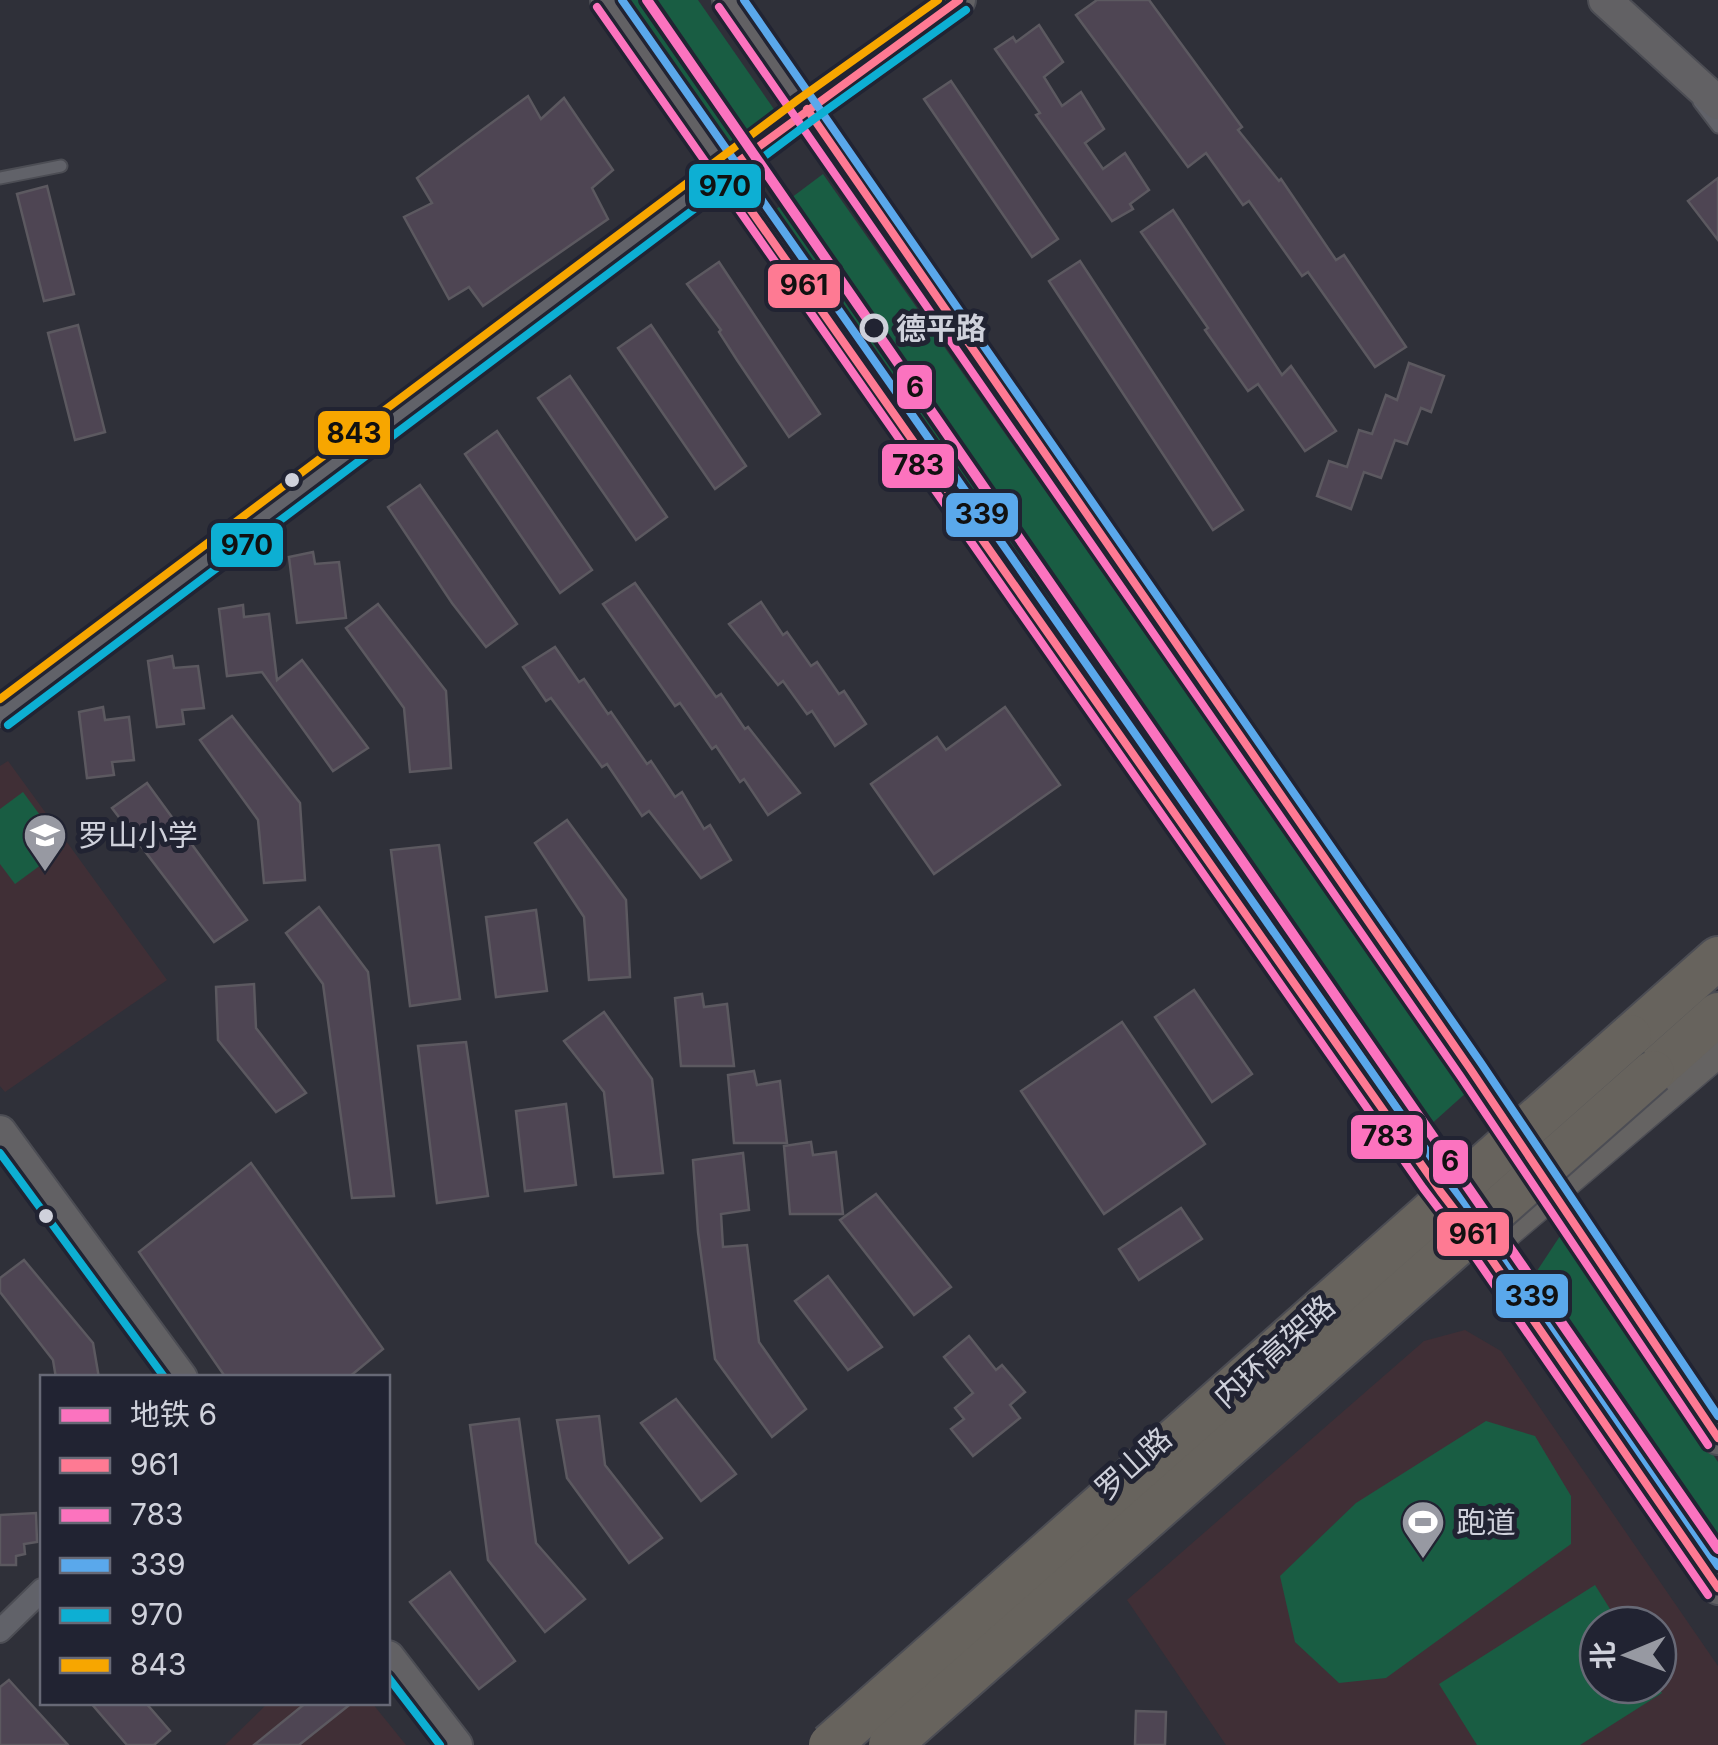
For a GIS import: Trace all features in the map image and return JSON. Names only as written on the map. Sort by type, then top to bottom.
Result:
[{"type":"highway","name":"内环高架路","points":[[830,1745],[1718,958]]},
{"type":"highway","name":"内环高架路","points":[[890,1745],[1718,1014]]},
{"type":"main road","points":[[607,0],[1440,1191],[1484,1247],[1718,1588]]},
{"type":"main road","points":[[729,0],[1511,1130],[1718,1438]]},
{"type":"main road","points":[[806,109],[959,0]]},
{"type":"main road","points":[[1605,0],[1699,80]]},
{"type":"main road","name":"罗山路","points":[[815,1745],[1511,1130],[1718,940]]},
{"type":"main road","points":[[911,1745],[1718,1046]]},
{"type":"main road","points":[[0,1132],[180,1375]]},
{"type":"main road","points":[[390,1660],[456,1745]]},
{"type":"street","points":[[0,715],[806,109]]},
{"type":"street","points":[[0,1631],[40,1592]]},
{"type":"lane","points":[[1699,80],[1706,115],[1718,127]]},
{"type":"lane","points":[[0,178],[61,166]]},
{"type":"shaded area","name":"罗山小学","points":[[8,761],[167,980],[5,1092],[0,1086],[0,766]]},
{"type":"shaded area","points":[[1465,1330],[1501,1351],[1676,1605],[1578,1605],[1578,1705],[1678,1705],[1678,1608],[1718,1666],[1718,1745],[1226,1745],[1127,1600],[1424,1341]]},
{"type":"shaded area","points":[[266,1705],[374,1705],[406,1745],[225,1745]]},
{"type":"green space","points":[[624,0],[698,0],[785,125],[734,161]]},
{"type":"green space","points":[[823,174],[1467,1092],[1418,1136],[775,210]]},
{"type":"green space","points":[[23,792],[64,848],[15,884],[0,864],[0,809]]},
{"type":"green space","points":[[1562,1233],[1718,1462],[1718,1554],[1531,1280]]},
{"type":"green space","name":"跑道","points":[[1486,1421],[1535,1436],[1571,1496],[1571,1544],[1386,1678],[1339,1683],[1295,1642],[1280,1576],[1356,1503]]},
{"type":"green space","points":[[1595,1585],[1608,1605],[1578,1605],[1578,1705],[1643,1705],[1580,1745],[1477,1745],[1439,1684]]},
{"type":"building","points":[[1097,0],[1149,0],[1242,127],[1238,130],[1281,179],[1336,260],[1344,255],[1406,347],[1375,367],[1308,272],[1302,276],[1249,201],[1243,205],[1206,153],[1188,167],[1076,15]]},
{"type":"building","points":[[1039,25],[1063,62],[1044,77],[1062,106],[1081,92],[1104,129],[1085,143],[1103,169],[1125,153],[1149,190],[1130,204],[1133,209],[1112,221],[1036,115],[1040,113],[995,49],[1013,37],[1016,42]]},
{"type":"building","points":[[951,81],[1058,239],[1032,257],[924,99]]},
{"type":"building","points":[[528,96],[541,119],[564,98],[613,170],[592,188],[608,219],[483,306],[469,287],[449,299],[404,217],[432,203],[417,178]]},
{"type":"building","points":[[1718,178],[1718,240],[1688,201]]},
{"type":"building","points":[[47,186],[74,294],[44,301],[17,194]]},
{"type":"building","points":[[1173,210],[1282,375],[1291,366],[1336,431],[1305,451],[1258,384],[1248,391],[1141,232]]},
{"type":"building","points":[[1080,261],[1243,510],[1213,530],[1049,281]]},
{"type":"building","points":[[719,262],[820,414],[789,437],[687,284]]},
{"type":"building","points":[[78,325],[105,432],[75,440],[48,333]]},
{"type":"building","points":[[651,325],[746,466],[715,489],[618,348]]},
{"type":"building","points":[[1409,363],[1444,376],[1431,412],[1421,408],[1407,444],[1395,440],[1381,478],[1364,472],[1351,509],[1317,496],[1329,461],[1347,467],[1359,430],[1372,434],[1386,395],[1397,400]]},
{"type":"building","points":[[570,376],[667,517],[636,540],[538,398]]},
{"type":"building","points":[[497,431],[592,570],[560,593],[465,454]]},
{"type":"building","points":[[420,485],[517,624],[486,647],[388,507]]},
{"type":"building","points":[[313,552],[315,564],[339,562],[346,618],[297,623],[289,557]]},
{"type":"building","points":[[635,583],[716,697],[721,694],[745,729],[748,727],[800,793],[768,815],[744,779],[740,782],[716,746],[712,749],[680,703],[675,706],[603,604]]},
{"type":"building","points":[[761,602],[811,666],[817,662],[839,694],[844,691],[866,724],[835,746],[812,711],[807,714],[783,681],[778,685],[729,624]]},
{"type":"building","points":[[378,604],[446,691],[451,768],[410,772],[404,708],[346,628]]},
{"type":"building","points":[[243,605],[244,617],[269,614],[277,680],[302,660],[368,748],[333,771],[262,672],[227,676],[219,609]]},
{"type":"building","points":[[555,647],[579,682],[584,679],[608,714],[611,712],[647,764],[651,761],[675,797],[682,792],[704,829],[710,825],[731,860],[701,878],[649,811],[642,816],[607,764],[602,767],[551,698],[546,701],[523,667]]},
{"type":"building","points":[[172,656],[174,668],[198,666],[204,708],[182,710],[184,724],[157,727],[148,661]]},
{"type":"building","points":[[103,707],[105,720],[129,717],[134,760],[112,762],[114,775],[87,778],[79,712]]},
{"type":"building","points":[[1005,707],[1060,785],[934,874],[871,784],[937,737],[946,750]]},
{"type":"building","points":[[232,716],[300,803],[305,880],[264,883],[258,820],[200,740]]},
{"type":"building","points":[[147,783],[247,920],[214,942],[112,808]]},
{"type":"building","points":[[567,820],[626,900],[630,977],[589,980],[584,917],[535,843]]},
{"type":"building","points":[[439,845],[460,999],[410,1006],[391,850]]},
{"type":"building","points":[[319,907],[368,972],[394,1196],[352,1198],[323,984],[286,933]]},
{"type":"building","points":[[536,910],[547,991],[496,997],[486,917]]},
{"type":"building","points":[[254,984],[256,1028],[306,1093],[276,1112],[218,1040],[216,987]]},
{"type":"building","points":[[1194,990],[1252,1074],[1212,1102],[1155,1017]]},
{"type":"building","points":[[702,994],[704,1007],[727,1004],[734,1066],[681,1066],[675,998]]},
{"type":"building","points":[[604,1012],[652,1079],[663,1173],[614,1177],[604,1092],[564,1041]]},
{"type":"building","points":[[1122,1022],[1205,1144],[1104,1214],[1021,1091]]},
{"type":"building","points":[[466,1042],[488,1196],[437,1203],[418,1046]]},
{"type":"building","points":[[754,1071],[757,1085],[780,1081],[787,1143],[734,1143],[728,1075]]},
{"type":"building","points":[[566,1104],[576,1185],[525,1191],[516,1111]]},
{"type":"building","points":[[811,1142],[813,1155],[836,1152],[843,1214],[790,1214],[784,1146]]},
{"type":"building","points":[[743,1153],[749,1210],[721,1214],[723,1247],[747,1245],[759,1342],[806,1409],[772,1437],[715,1359],[698,1232],[693,1160]]},
{"type":"building","points":[[251,1163],[383,1349],[352,1375],[224,1375],[139,1252]]},
{"type":"building","points":[[876,1194],[951,1287],[914,1315],[840,1220]]},
{"type":"building","points":[[1181,1208],[1202,1239],[1139,1280],[1119,1249]]},
{"type":"building","points":[[24,1260],[93,1343],[98,1375],[56,1375],[53,1360],[0,1292],[0,1278]]},
{"type":"building","points":[[828,1276],[882,1347],[848,1370],[795,1301]]},
{"type":"building","points":[[969,1336],[996,1370],[1002,1365],[1025,1392],[1010,1405],[1020,1418],[973,1456],[951,1429],[964,1419],[955,1408],[973,1393],[944,1357]]},
{"type":"building","points":[[676,1399],[736,1474],[701,1501],[641,1423]]},
{"type":"building","points":[[599,1416],[605,1465],[662,1538],[629,1563],[567,1478],[557,1420]]},
{"type":"building","points":[[519,1419],[536,1543],[585,1599],[545,1632],[488,1560],[470,1425]]},
{"type":"building","points":[[36,1513],[37,1542],[24,1544],[25,1554],[16,1556],[16,1565],[0,1565],[0,1515]]},
{"type":"building","points":[[450,1572],[515,1661],[479,1689],[410,1602]]},
{"type":"building","points":[[9,1680],[68,1745],[0,1745],[0,1687]]},
{"type":"building","points":[[93,1705],[148,1705],[170,1731],[154,1745],[127,1745]]},
{"type":"building","points":[[303,1705],[349,1705],[299,1745],[254,1745]]},
{"type":"building","points":[[1136,1711],[1166,1712],[1165,1745],[1135,1745]]},
{"type":"metro line","name":"6","points":[[647,0],[1718,1549]]},
{"type":"transit line","name":"339","points":[[622,0],[1718,1566]]},
{"type":"transit line","name":"339","points":[[744,0],[1481,1063],[1718,1416]]},
{"type":"transit line","name":"843","points":[[0,699],[799,99],[938,0]]},
{"type":"transit line","name":"961","points":[[959,0],[724,172],[1483,1247],[1718,1588]]},
{"type":"transit line","name":"783","points":[[597,7],[1708,1595]]},
{"type":"transit line","name":"783","points":[[719,7],[1461,1077],[1708,1445]]},
{"type":"transit line","name":"970","points":[[8,725],[814,119],[966,10]]},
{"type":"transit line","name":"961","points":[[807,109],[1471,1070],[1718,1438]]},
{"type":"transit line","name":"970","points":[[0,1153],[163,1375]]},
{"type":"transit line","name":"970","points":[[390,1680],[440,1745]]},
{"type":"place","name":"德平路","points":[[874,328]]},
{"type":"place","name":"罗山小学","points":[[45,873]]},
{"type":"place","name":"跑道","points":[[1423,1560]]}]
